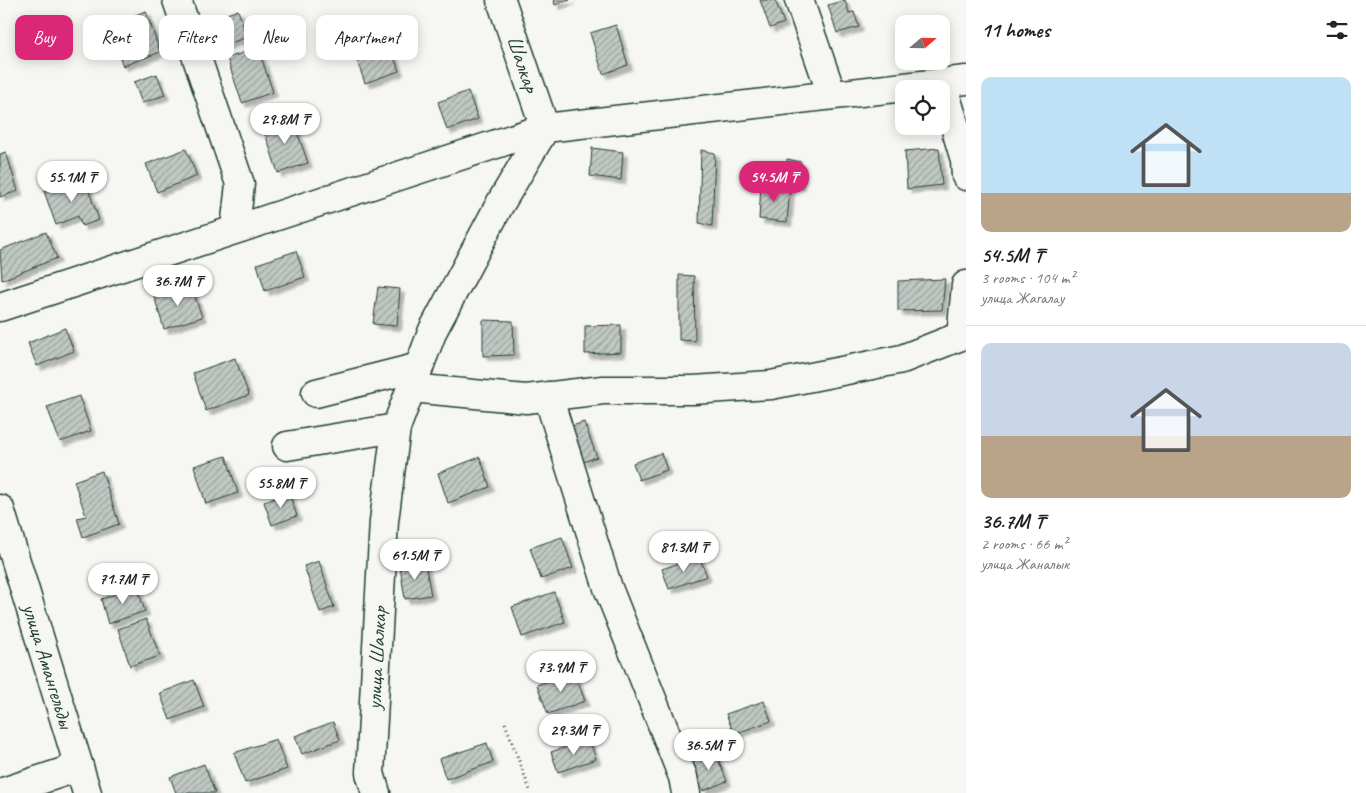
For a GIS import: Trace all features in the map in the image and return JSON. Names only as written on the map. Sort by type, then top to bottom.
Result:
[{"type":"street","points":[[177,0],[240,184],[235,230]]},
{"type":"street","name":"Шалкар","points":[[501,0],[545,128]]},
{"type":"street","points":[[799,0],[832,95]]},
{"type":"street","points":[[0,307],[545,128],[954,81],[966,176]]},
{"type":"street","name":"улица Шалкар","points":[[376,793],[370,773],[384,521],[396,428],[433,330],[500,204],[545,128]]},
{"type":"street","points":[[316,393],[415,378],[526,399],[603,390],[693,390],[771,385],[902,359],[962,336],[966,285]]},
{"type":"street","points":[[548,396],[608,588],[683,777],[686,793]]},
{"type":"street","points":[[287,446],[396,428]]},
{"type":"street","name":"улица Амангельды","points":[[0,509],[87,793]]},
{"type":"street","points":[[0,793],[79,768]]},
{"type":"path","points":[[505,723],[531,793]]},
{"type":"building","points":[[554,0],[570,0],[555,5]]},
{"type":"building","points":[[760,0],[775,0],[784,23],[770,28]]},
{"type":"building","points":[[845,0],[849,13],[854,12],[859,27],[837,33],[828,5]]},
{"type":"building","points":[[238,10],[244,28],[244,38],[234,42],[234,15],[224,15]]},
{"type":"building","points":[[146,11],[147,15],[135,15]]},
{"type":"building","points":[[149,20],[159,49],[159,52],[149,56]]},
{"type":"building","points":[[616,25],[628,65],[603,74],[590,33]]},
{"type":"building","points":[[244,53],[244,60],[262,60],[273,92],[242,103],[228,60],[234,60],[234,56]]},
{"type":"building","points":[[121,60],[139,60],[123,66]]},
{"type":"building","points":[[357,60],[395,60],[399,71],[365,83]]},
{"type":"building","points":[[157,74],[165,95],[142,103],[134,82]]},
{"type":"building","points":[[468,91],[478,119],[447,130],[438,102]]},
{"type":"building","points":[[292,117],[308,163],[278,173],[263,127]]},
{"type":"building","points":[[592,148],[623,152],[621,180],[590,176]]},
{"type":"building","points":[[939,148],[942,185],[907,189],[905,151]]},
{"type":"building","points":[[186,149],[197,176],[157,192],[146,164]]},
{"type":"building","points":[[701,150],[715,153],[712,226],[699,223]]},
{"type":"building","points":[[6,152],[18,191],[0,197],[0,154]]},
{"type":"building","points":[[787,159],[801,162],[800,186],[789,183]]},
{"type":"building","points":[[84,177],[99,220],[82,226],[78,216],[56,225],[44,191]]},
{"type":"building","points":[[761,184],[790,188],[787,222],[759,219]]},
{"type":"building","points":[[46,232],[57,258],[2,280],[0,250]]},
{"type":"building","points":[[296,251],[305,277],[265,291],[257,264]]},
{"type":"building","points":[[679,275],[694,276],[695,341],[679,340]]},
{"type":"building","points":[[945,279],[942,310],[898,311],[898,281]]},
{"type":"building","points":[[191,285],[202,317],[164,329],[154,296]]},
{"type":"building","points":[[378,287],[400,289],[397,326],[373,324]]},
{"type":"building","points":[[483,320],[513,321],[514,355],[483,356]]},
{"type":"building","points":[[621,325],[621,352],[585,354],[585,326]]},
{"type":"building","points":[[65,328],[74,351],[37,366],[28,343]]},
{"type":"building","points":[[235,358],[249,395],[206,411],[193,373]]},
{"type":"building","points":[[79,396],[91,431],[60,442],[47,407]]},
{"type":"building","points":[[584,422],[597,457],[583,462],[569,427]]},
{"type":"building","points":[[661,453],[667,470],[639,480],[633,463]]},
{"type":"building","points":[[226,456],[238,493],[206,504],[194,466]]},
{"type":"building","points":[[480,457],[490,487],[448,503],[438,473]]},
{"type":"building","points":[[102,471],[119,524],[83,537],[77,518],[86,516],[74,481]]},
{"type":"building","points":[[289,493],[297,516],[272,525],[264,502]]},
{"type":"building","points":[[562,537],[573,568],[541,579],[530,548]]},
{"type":"building","points":[[699,556],[707,576],[669,589],[662,569]]},
{"type":"building","points":[[319,561],[334,607],[320,612],[304,566]]},
{"type":"building","points":[[425,563],[431,595],[405,599],[400,567]]},
{"type":"building","points":[[137,587],[145,611],[108,624],[101,599]]},
{"type":"building","points":[[554,592],[565,622],[522,637],[512,607]]},
{"type":"building","points":[[146,619],[160,656],[130,666],[118,629]]},
{"type":"building","points":[[574,671],[585,701],[548,714],[537,685]]},
{"type":"building","points":[[194,680],[204,707],[170,720],[160,693]]},
{"type":"building","points":[[764,701],[771,721],[734,734],[726,714]]},
{"type":"building","points":[[333,722],[340,740],[302,754],[295,736]]},
{"type":"building","points":[[276,739],[287,769],[245,783],[234,753]]},
{"type":"building","points":[[589,739],[596,759],[558,772],[551,752]]},
{"type":"building","points":[[487,743],[493,762],[446,779],[439,759]]},
{"type":"building","points":[[715,752],[727,781],[703,791],[692,761]]},
{"type":"building","points":[[204,764],[215,793],[176,793],[170,777]]}]
